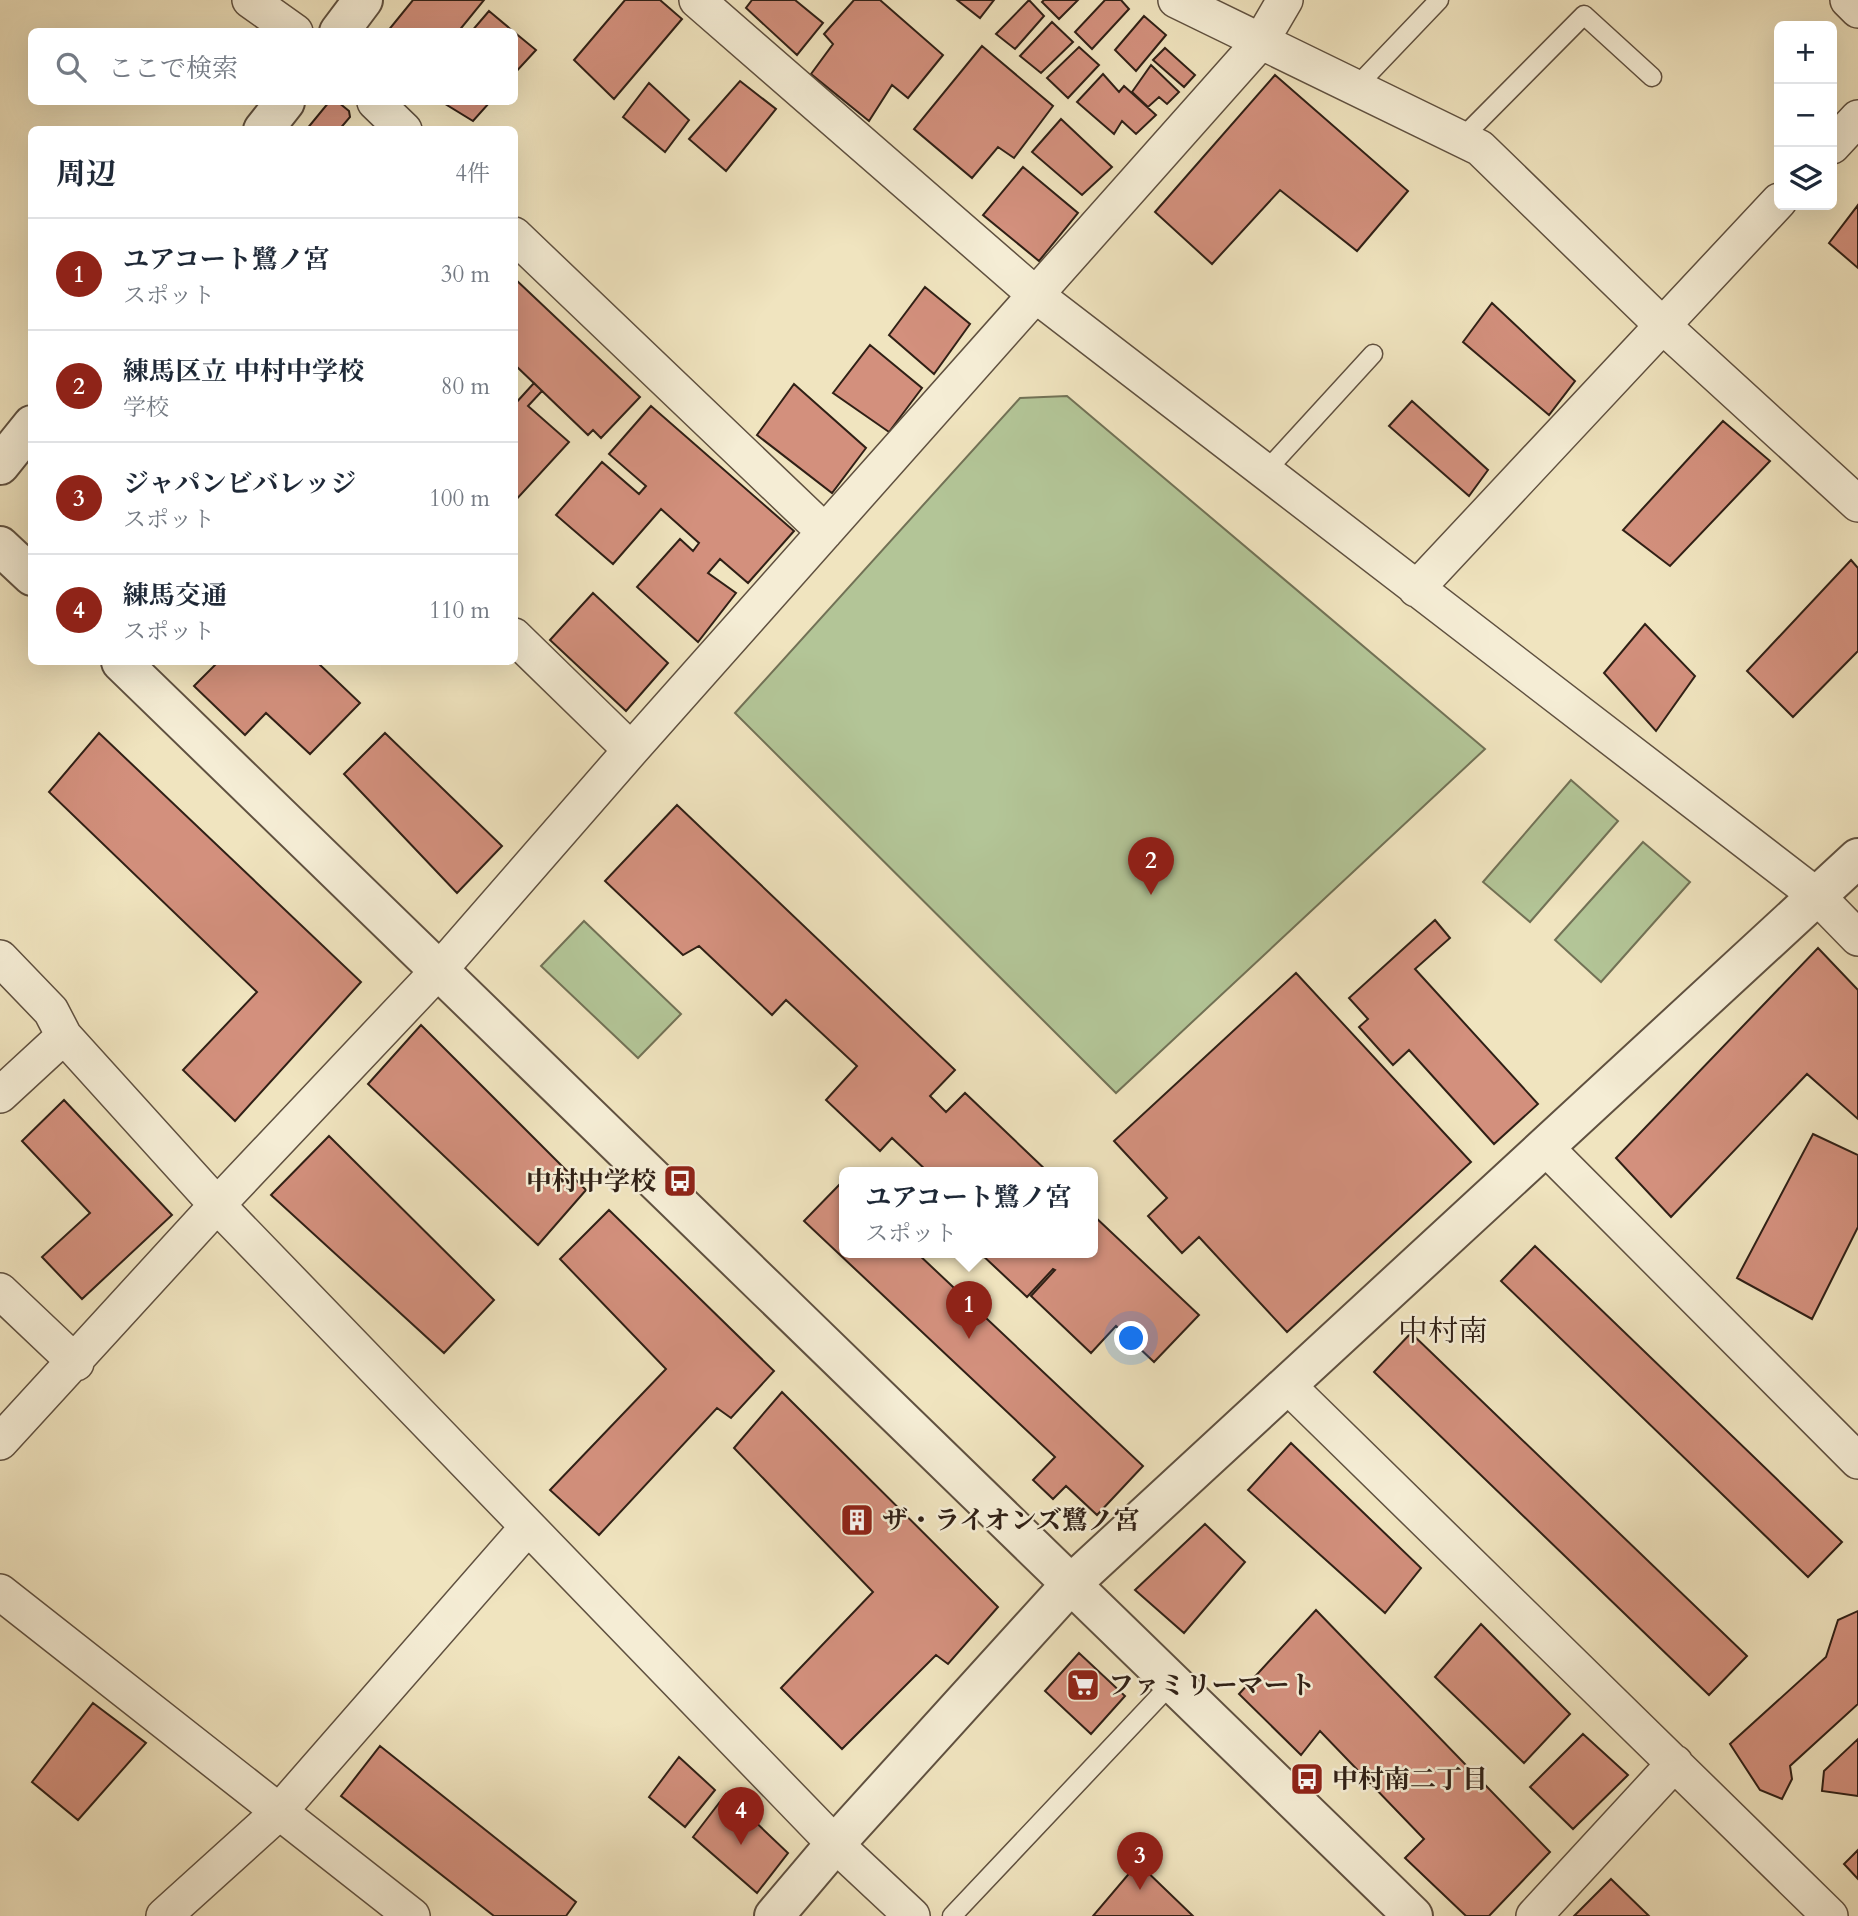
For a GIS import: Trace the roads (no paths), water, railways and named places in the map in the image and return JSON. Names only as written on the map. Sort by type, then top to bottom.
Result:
[{"type":"street","points":[[250,0],[289,28]]},
{"type":"street","points":[[342,28],[363,0]]},
{"type":"street","points":[[697,0],[1037,296],[1817,896],[1858,938]]},
{"type":"street","points":[[1176,0],[1480,148],[1661,324],[1858,504]]},
{"type":"street","points":[[0,1442],[441,968],[631,750],[1261,41],[1285,0]]},
{"type":"street","points":[[1848,0],[1858,10]]},
{"type":"street","points":[[266,126],[283,105]]},
{"type":"street","points":[[378,105],[400,126]]},
{"type":"street","points":[[1837,141],[1858,118]]},
{"type":"street","points":[[1416,589],[1774,206]]},
{"type":"street","points":[[518,239],[825,532]]},
{"type":"street","points":[[0,465],[28,430]]},
{"type":"street","points":[[0,546],[28,572]]},
{"type":"street","points":[[518,640],[631,750]]},
{"type":"street","points":[[124,665],[441,968],[1171,1684],[1413,1916]]},
{"type":"street","points":[[774,1916],[835,1844],[1070,1585],[1858,858]]},
{"type":"street","points":[[0,958],[51,1011],[64,1036],[218,1205],[835,1844],[912,1916]]},
{"type":"street","points":[[0,1095],[64,1036]]},
{"type":"street","points":[[1545,1147],[1858,1461]]},
{"type":"street","points":[[0,1292],[76,1363]]},
{"type":"street","points":[[1287,1385],[1830,1916]]},
{"type":"street","points":[[164,1916],[278,1813],[527,1528]]},
{"type":"street","points":[[0,1592],[412,1916]]},
{"type":"street","points":[[1534,1916],[1675,1763]]},
{"type":"lane","points":[[1355,88],[1439,0]]},
{"type":"lane","points":[[1461,139],[1584,15],[1652,77]]},
{"type":"lane","points":[[1265,472],[1373,354]]},
{"type":"lane","points":[[952,1916],[1171,1684]]},
{"type":"place","name":"練馬区立 中村中学校","points":[[1151,895]]},
{"type":"place","name":"中村中学校","points":[[680,1181]]},
{"type":"place","name":"ユアコート鷺ノ宮","points":[[969,1339]]},
{"type":"place","name":"ザ・ライオンズ鷺ノ宮","points":[[857,1520]]},
{"type":"place","name":"ファミリーマート","points":[[1083,1685]]},
{"type":"place","name":"中村南二丁目","points":[[1307,1779]]},
{"type":"place","name":"練馬交通","points":[[741,1845]]},
{"type":"place","name":"ジャパンビバレッジ","points":[[1140,1890]]},
{"type":"district","name":"中村南","points":[[1443,1331]]}]
